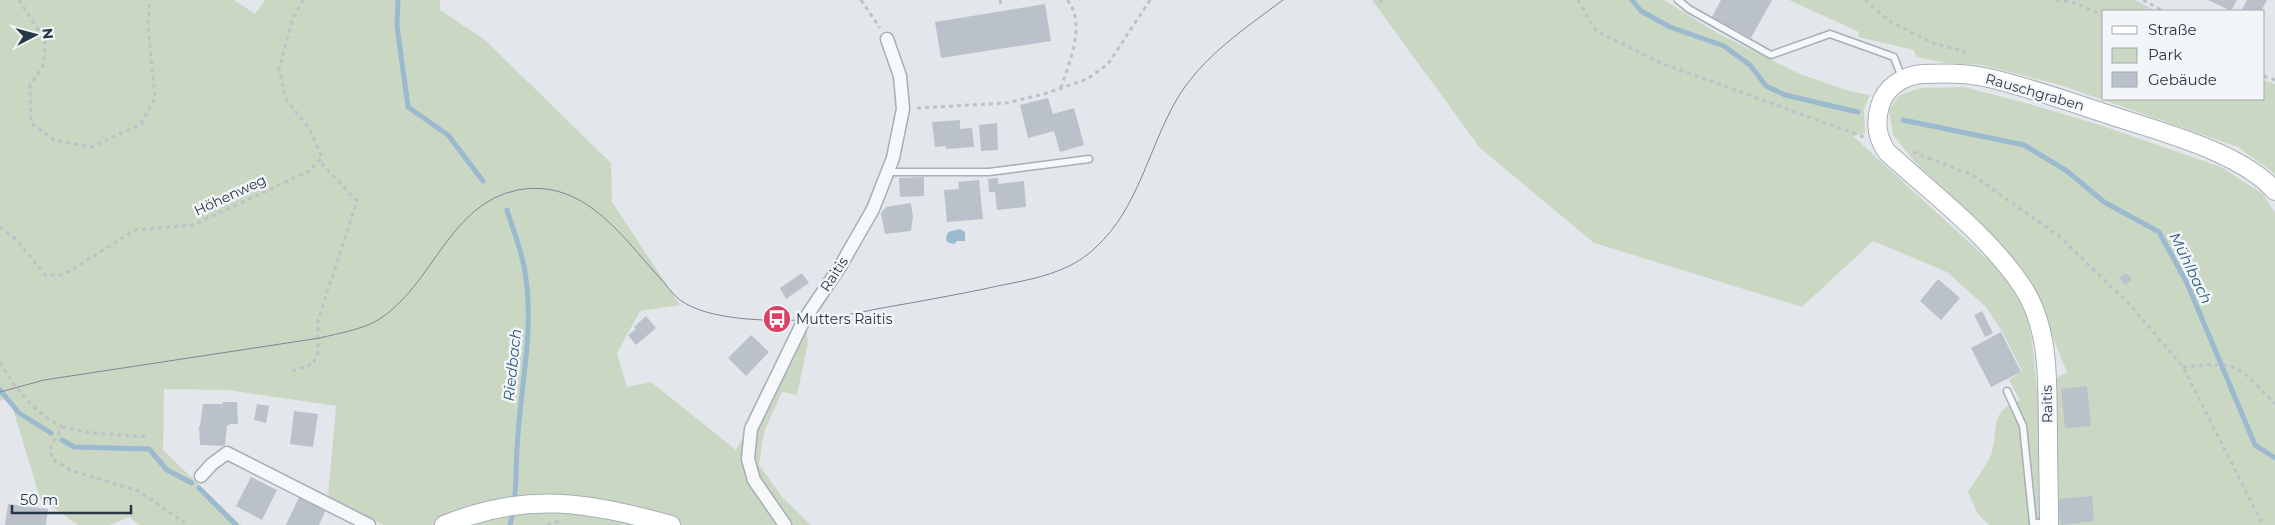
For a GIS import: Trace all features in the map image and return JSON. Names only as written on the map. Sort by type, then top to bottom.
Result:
[{"type":"street","name":"Raitis","points":[[785,525],[754,480],[748,459],[751,429],[804,320],[841,265],[869,217],[893,158],[903,109],[900,76],[887,39]]},
{"type":"street","name":"Rauschgraben","points":[[1880,143],[1877,117],[1880,105],[1885,94],[1903,80],[1923,74],[1982,76],[2171,135],[2230,158],[2252,171],[2275,191]]},
{"type":"street","name":"Raitis","points":[[1880,143],[1887,152],[1970,227],[2004,263],[2023,287],[2037,318],[2047,370],[2049,524]]},
{"type":"street","points":[[201,476],[212,464],[228,453],[369,525]]},
{"type":"street","points":[[444,525],[513,504],[570,504],[614,511],[671,525]]},
{"type":"lane","points":[[1678,0],[1689,9],[1772,56],[1830,34],[1894,58],[1903,80]]},
{"type":"lane","points":[[888,172],[989,172],[1089,159]]},
{"type":"lane","points":[[2007,391],[2023,426],[2033,523],[2049,524]]},
{"type":"path","points":[[19,0],[45,40],[44,64],[30,86],[32,123],[54,140],[92,147],[140,124],[155,98],[148,24],[150,0]]},
{"type":"path","points":[[292,371],[313,364],[318,353],[318,321],[357,201],[319,161],[322,158],[310,130],[286,99],[279,70],[293,18],[303,0]]},
{"type":"path","points":[[861,0],[887,39]]},
{"type":"path","points":[[1000,0],[1001,5]]},
{"type":"path","points":[[1061,89],[1077,26],[1076,14],[1067,0]]},
{"type":"path","points":[[903,109],[1006,102],[1061,89],[1087,79],[1103,68],[1118,51],[1150,0]]},
{"type":"path","points":[[1578,0],[1596,31],[1661,63],[1880,143]]},
{"type":"path","points":[[1865,0],[1888,20],[1932,42],[1963,51],[1982,76]]},
{"type":"path","points":[[2056,0],[2076,3],[2102,15]]},
{"type":"path","points":[[2143,0],[2161,10]]},
{"type":"path","points":[[1909,151],[1928,156],[1974,176],[2059,236],[2131,306],[2183,367],[2263,525]]},
{"type":"path","name":"Höhenweg","points":[[0,228],[16,240],[45,275],[63,275],[135,230],[193,225],[309,170],[319,161]]},
{"type":"path","points":[[0,362],[30,403],[47,419],[62,427],[92,433],[149,437]]},
{"type":"path","points":[[2183,367],[2224,365],[2233,367],[2242,372],[2275,404]]},
{"type":"path","points":[[62,427],[50,449],[52,459],[70,470],[138,491],[188,525]]},
{"type":"green space","points":[[0,0],[234,0],[255,14],[265,0],[440,0],[440,10],[485,40],[611,163],[612,202],[680,305],[640,311],[617,353],[627,387],[651,382],[736,450],[806,328],[808,342],[797,395],[782,392],[764,432],[759,465],[782,497],[811,525],[384,525],[328,497],[336,406],[228,390],[164,389],[163,450],[241,525],[140,525],[129,517],[110,525],[78,525],[40,498],[9,396],[0,401]]},
{"type":"green space","points":[[1372,0],[1664,0],[1719,34],[1800,74],[1849,91],[1870,95],[1864,109],[1865,133],[1853,136],[1996,267],[2016,291],[2030,326],[2037,390],[2067,372],[2029,279],[1985,229],[1915,162],[1893,135],[1889,109],[1900,95],[1920,88],[1964,87],[2097,124],[2221,167],[2263,194],[2275,213],[2275,525],[1989,525],[1978,514],[1968,492],[1991,455],[1999,416],[2010,404],[2020,400],[2009,380],[2022,371],[2003,333],[1986,307],[1947,272],[1873,241],[1802,307],[1594,243],[1480,148]]},
{"type":"green space","points":[[1789,0],[2135,0],[2154,10],[2102,10],[2102,100],[2060,85],[1982,65],[1947,63],[1916,57],[1914,50],[1858,37],[1859,32]]},
{"type":"green space","points":[[2265,80],[2275,84],[2275,174],[2238,147],[2103,100],[2265,100]]},
{"type":"water","points":[[960,229],[965,232],[965,241],[957,241],[954,244],[947,242],[948,232]]},
{"type":"building","points":[[1721,0],[1772,0],[1751,38],[1712,17]]},
{"type":"building","points":[[2208,0],[2237,0],[2232,10]]},
{"type":"building","points":[[2247,0],[2267,0],[2262,10],[2242,10]]},
{"type":"building","points":[[1045,4],[1051,41],[941,58],[935,22]]},
{"type":"building","points":[[1048,98],[1053,114],[1074,108],[1084,145],[1060,152],[1054,131],[1028,138],[1020,105]]},
{"type":"building","points":[[960,120],[960,129],[972,128],[974,147],[946,149],[946,146],[935,147],[932,122]]},
{"type":"building","points":[[997,123],[998,150],[981,151],[979,125]]},
{"type":"building","points":[[924,177],[924,196],[900,197],[899,178]]},
{"type":"building","points":[[998,178],[998,184],[1024,181],[1026,207],[997,210],[995,192],[989,192],[988,179]]},
{"type":"building","points":[[979,180],[983,219],[947,222],[944,190],[959,189],[958,182]]},
{"type":"building","points":[[911,203],[913,217],[911,231],[885,234],[881,213],[886,207]]},
{"type":"building","points":[[802,273],[809,283],[786,299],[780,288]]},
{"type":"building","points":[[2126,273],[2132,280],[2125,285],[2119,278]]},
{"type":"building","points":[[1938,279],[1960,298],[1941,320],[1920,301]]},
{"type":"building","points":[[1982,311],[1993,333],[1985,337],[1974,315]]},
{"type":"building","points":[[646,316],[656,328],[636,345],[628,335],[636,329],[634,327]]},
{"type":"building","points":[[2001,332],[2021,372],[1991,387],[1971,348]]},
{"type":"building","points":[[751,335],[769,352],[746,376],[728,358]]},
{"type":"building","points":[[2087,386],[2091,426],[2065,428],[2061,389]]},
{"type":"building","points":[[223,402],[237,402],[238,424],[227,426],[225,446],[200,445],[199,426],[203,404],[223,404]]},
{"type":"building","points":[[257,404],[269,406],[266,423],[254,420]]},
{"type":"building","points":[[294,411],[318,414],[313,447],[290,444]]},
{"type":"building","points":[[251,477],[277,490],[262,520],[236,506]]},
{"type":"building","points":[[300,495],[327,507],[319,525],[286,525]]},
{"type":"building","points":[[2092,496],[2094,521],[2061,525],[2058,499]]},
{"type":"building","points":[[8,504],[48,509],[46,525],[5,525]]},
{"type":"waterway","name":"Riedbach","points":[[398,0],[397,26],[408,107],[448,135],[483,181]]},
{"type":"waterway","name":"Mühlbach","points":[[1632,0],[1641,11],[1670,27],[1724,46],[1750,65],[1766,86],[1785,95],[1858,112]]},
{"type":"waterway","name":"Mühlbach","points":[[1903,120],[2024,145],[2067,171],[2104,202],[2159,232],[2187,283],[2255,445],[2275,458]]},
{"type":"waterway","name":"Riedbach","points":[[507,210],[524,264],[528,313],[515,491],[510,525]]},
{"type":"waterway","name":"Riedbach","points":[[0,390],[19,413],[51,433]]},
{"type":"waterway","name":"Riedbach","points":[[62,440],[74,447],[149,449],[167,470],[192,483]]},
{"type":"waterway","name":"Riedbach","points":[[199,488],[236,525]]},
{"type":"tram line","points":[[0,392],[44,380],[320,338],[364,326],[378,320],[397,305],[458,228],[475,211],[494,198],[518,190],[541,189],[562,193],[581,201],[599,213],[615,228],[680,300],[692,307],[723,316],[757,320],[804,320],[843,316],[1042,276],[1065,268],[1079,260],[1092,251],[1110,232],[1133,196],[1167,118],[1187,84],[1211,57],[1283,0]]},
{"type":"place","name":"Mutters Raitis","points":[[777,319]]}]
